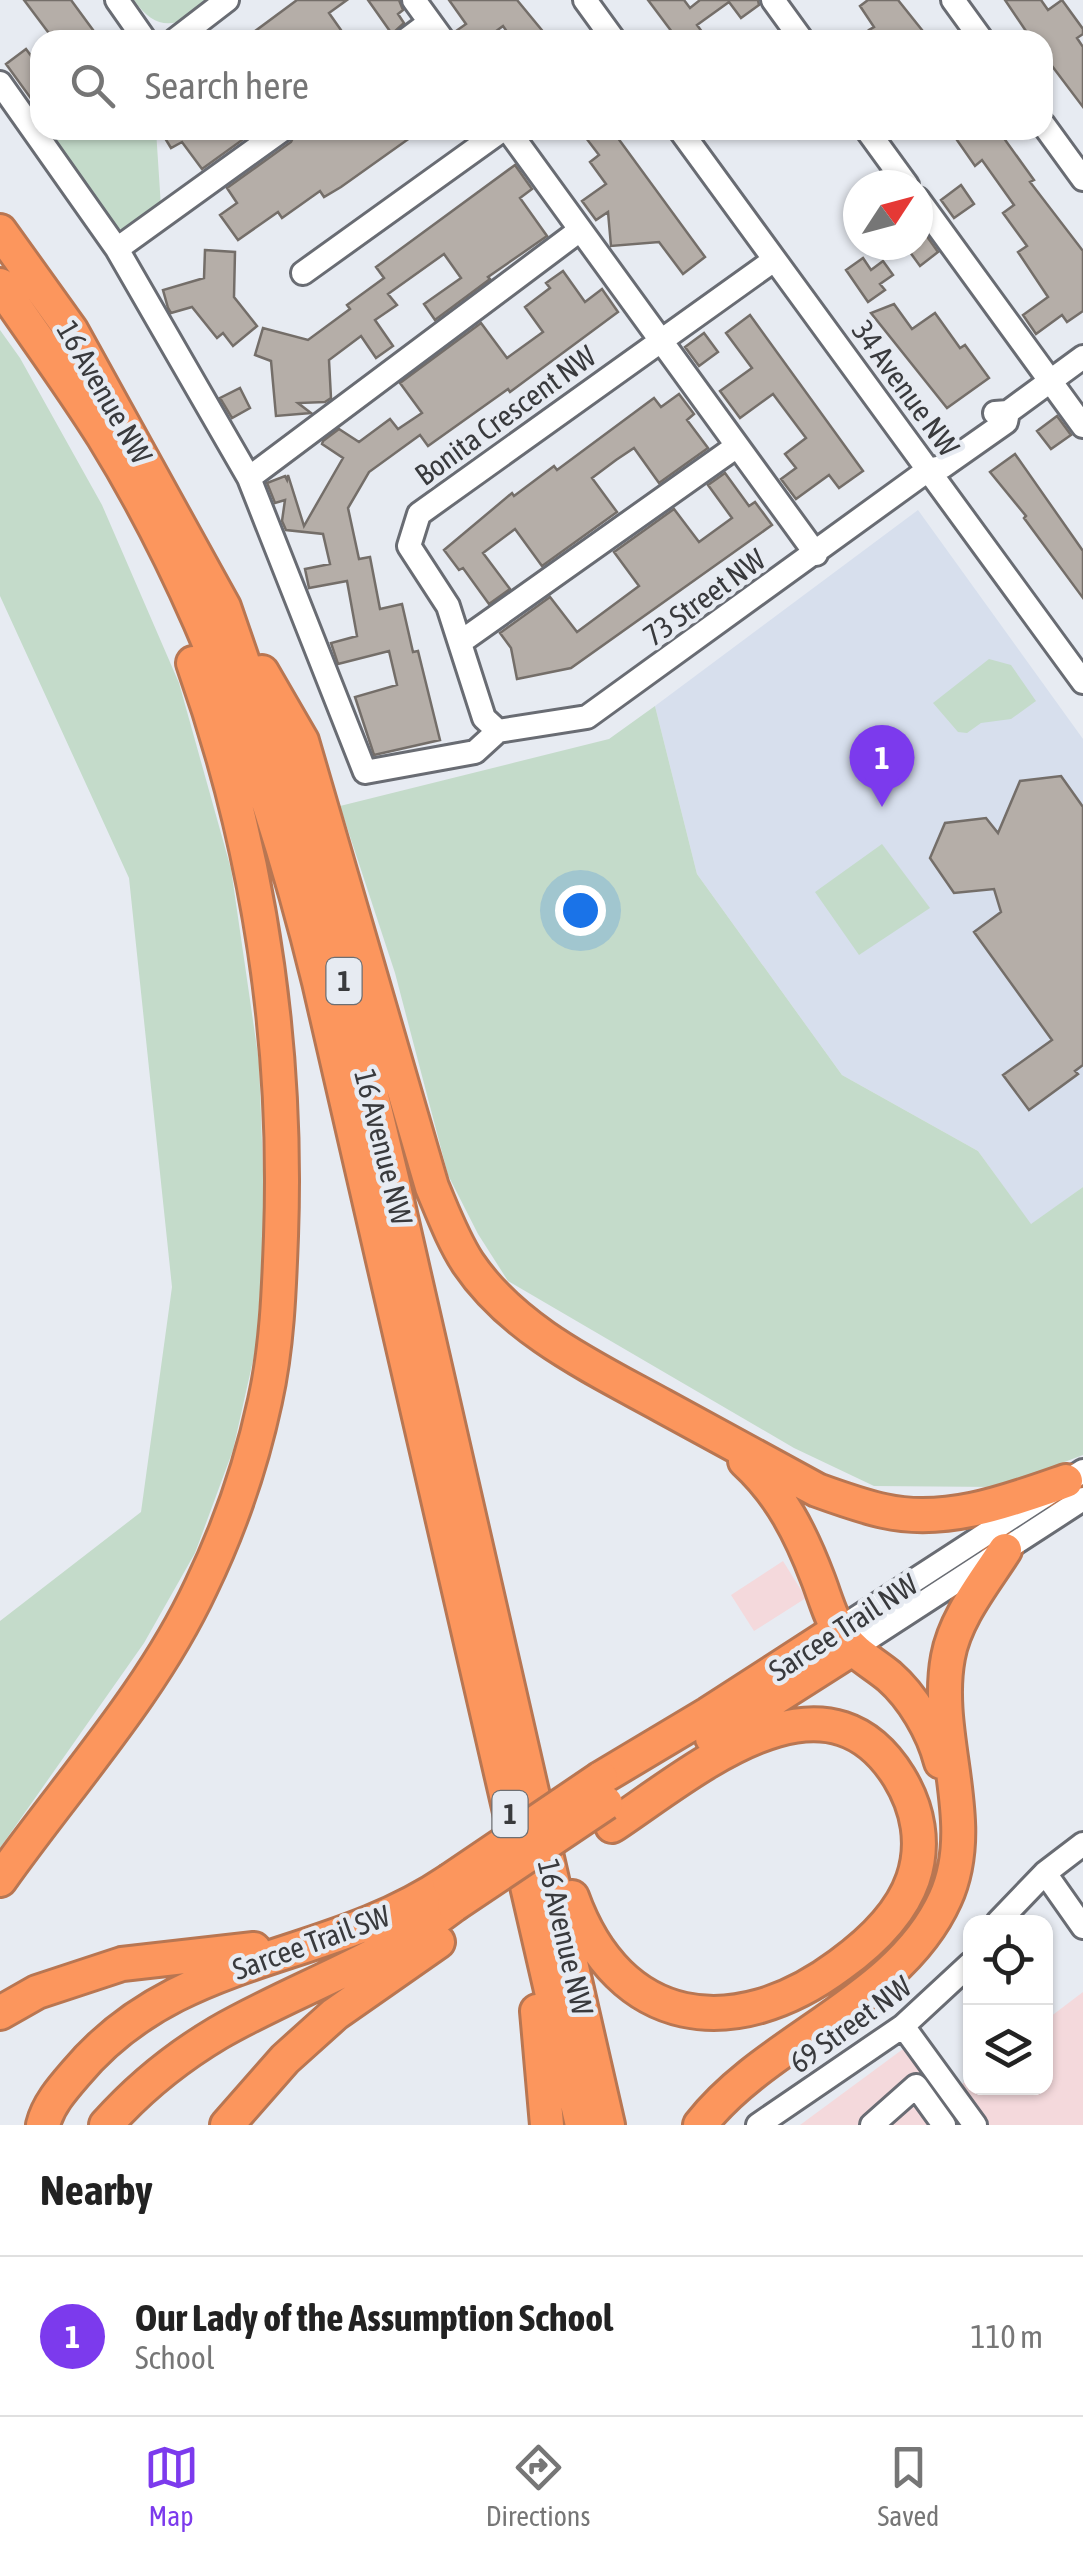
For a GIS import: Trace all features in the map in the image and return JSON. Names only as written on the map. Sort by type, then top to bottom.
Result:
[{"type":"highway","name":"16 Avenue NW","points":[[0,230],[71,330],[224,607],[324,897],[521,1799],[582,2125]]},
{"type":"highway","name":"16 Avenue NW","points":[[0,285],[103,436],[138,499],[197,619],[261,781],[319,982],[521,1799],[608,2125]]},
{"type":"highway","points":[[0,285],[120,492],[200,682],[251,862],[282,1104],[278,1314],[266,1400],[235,1511],[176,1636],[0,1880]]},
{"type":"highway","points":[[224,607],[302,741],[432,1187],[469,1264],[491,1290],[578,1360],[817,1490],[886,1512],[938,1514],[1000,1504],[1078,1484]]},
{"type":"highway","points":[[649,1398],[730,1448],[770,1487],[798,1532],[845,1640],[904,1693],[930,1732],[959,1829]]},
{"type":"highway","points":[[700,2125],[733,2090],[874,1984],[911,1948],[946,1898],[956,1864],[959,1829],[945,1697],[949,1653],[963,1617],[1005,1550]]},
{"type":"highway","name":"Sarcee Trail NW","points":[[606,1802],[845,1640]]},
{"type":"highway","points":[[227,2125],[286,2059],[454,1905],[606,1802],[772,1729],[798,1723],[823,1724],[842,1728],[866,1742],[896,1774],[917,1819],[918,1860],[913,1880],[888,1921],[831,1972],[794,1993],[752,2008],[694,2013],[635,1990],[598,1952],[580,1919],[521,1799]]},
{"type":"highway","points":[[521,1799],[547,2125]]},
{"type":"highway","name":"Sarcee Trail SW","points":[[106,2125],[146,2084],[206,2040],[368,1960],[430,1924],[606,1802]]},
{"type":"highway","name":"Sarcee Trail SW","points":[[42,2123],[59,2093],[89,2057],[143,2011],[201,1981],[391,1915],[454,1905]]},
{"type":"highway","points":[[0,2014],[36,1992],[122,1964],[333,1936]]},
{"type":"street","points":[[117,0],[138,30]]},
{"type":"street","points":[[188,30],[227,0]]},
{"type":"street","points":[[414,0],[436,30]]},
{"type":"street","points":[[585,0],[607,30]]},
{"type":"street","points":[[772,0],[794,30]]},
{"type":"street","points":[[952,0],[974,30]]},
{"type":"street","points":[[0,83],[30,126]]},
{"type":"street","points":[[1053,138],[1083,178]]},
{"type":"street","points":[[40,140],[117,249],[249,478],[366,772],[475,752],[498,731]]},
{"type":"street","points":[[117,249],[268,140]]},
{"type":"street","points":[[303,273],[491,140]]},
{"type":"street","points":[[512,140],[816,554]]},
{"type":"street","name":"34 Avenue NW","points":[[687,140],[1083,682]]},
{"type":"street","points":[[875,140],[897,170]]},
{"type":"street","points":[[933,221],[1083,426]]},
{"type":"street","points":[[249,478],[580,230]]},
{"type":"street","name":"Bonita Crescent NW","points":[[498,731],[484,718],[448,606],[409,546],[419,514],[774,260]]},
{"type":"street","name":"73 Street NW","points":[[498,731],[587,717],[928,470],[942,467],[1006,422],[1008,412],[1083,357]]},
{"type":"street","points":[[462,642],[737,446]]},
{"type":"street","name":"Sarcee Trail NW","points":[[845,1640],[1005,1550],[1078,1484]]},
{"type":"street","name":"Sarcee Trail NW","points":[[845,1640],[1078,1484]]},
{"type":"street","points":[[1005,1915],[1045,1873],[1083,1844]]},
{"type":"street","points":[[1045,1873],[1083,1927]]},
{"type":"street","name":"69 Street NW","points":[[758,2125],[903,2026],[963,1970]]},
{"type":"street","points":[[903,2026],[975,2125]]},
{"type":"street","points":[[872,2125],[916,2086],[944,2125]]},
{"type":"shaded area","points":[[918,510],[1083,739],[1083,1187],[1031,1225],[978,1151],[842,1075],[697,874],[655,706]]},
{"type":"shaded area","points":[[783,1561],[806,1598],[754,1631],[731,1595]]},
{"type":"shaded area","points":[[1083,1992],[1083,2125],[800,2125],[922,2035],[958,2087],[963,2083],[963,2095],[1053,2095],[1053,2015]]},
{"type":"green space","points":[[134,0],[208,0],[189,17],[170,23],[152,18]]},
{"type":"green space","points":[[53,140],[157,140],[161,207],[131,227],[112,226]]},
{"type":"green space","points":[[0,330],[20,358],[102,505],[179,683],[231,869],[259,1062],[265,1224],[256,1347],[233,1450],[195,1553],[144,1643],[0,1848],[0,1621],[141,1512],[172,1287],[129,878],[0,596]]},
{"type":"green space","points":[[989,659],[1011,665],[1036,701],[1011,719],[981,723],[967,733],[958,732],[933,703]]},
{"type":"green space","points":[[655,706],[697,874],[842,1075],[978,1151],[1031,1224],[1083,1187],[1083,1455],[998,1487],[874,1486],[794,1448],[508,1281],[478,1234],[448,1175],[395,973],[340,806],[609,739]]},
{"type":"green space","points":[[882,844],[930,908],[859,955],[815,892]]},
{"type":"building","points":[[24,0],[71,0],[93,30],[46,30]]},
{"type":"building","points":[[297,0],[347,0],[329,13],[341,30],[256,30]]},
{"type":"building","points":[[368,0],[399,0],[403,10],[398,14],[404,23],[396,30],[389,30]]},
{"type":"building","points":[[449,0],[517,0],[542,30],[506,30],[503,26],[498,30],[457,30],[466,24]]},
{"type":"building","points":[[648,0],[684,0],[690,8],[700,0],[758,0],[759,5],[741,18],[729,2],[697,25],[701,30],[670,30]]},
{"type":"building","points":[[868,0],[898,0],[922,30],[869,30],[874,27],[860,6]]},
{"type":"building","points":[[1005,0],[1041,0],[1048,10],[1062,0],[1083,29],[1077,38],[1083,47],[1083,107],[1053,67],[1053,30],[1025,30]]},
{"type":"building","points":[[26,49],[30,54],[30,97],[6,64]]},
{"type":"building","points":[[166,140],[242,140],[202,169],[182,142],[171,148]]},
{"type":"building","points":[[407,140],[341,187],[324,197],[320,191],[282,218],[278,212],[238,240],[220,215],[237,203],[227,188],[291,142]]},
{"type":"building","points":[[588,140],[619,140],[705,257],[683,274],[659,242],[611,246],[608,212],[596,220],[582,201],[606,184],[590,162],[599,155]]},
{"type":"building","points":[[957,140],[1005,140],[1034,180],[1030,182],[1083,251],[1083,311],[1067,322],[1062,315],[1036,334],[1023,315],[1048,297],[1018,252],[1027,246],[1003,213],[1014,205],[982,160],[975,166]]},
{"type":"building","points":[[515,165],[532,189],[520,198],[547,236],[435,320],[424,304],[461,278],[444,254],[388,294],[397,305],[375,320],[393,346],[376,358],[361,336],[329,360],[331,398],[325,402],[298,403],[311,413],[276,416],[271,361],[255,355],[263,328],[308,340],[384,278],[376,267]]},
{"type":"building","points":[[961,185],[974,204],[954,218],[941,200]]},
{"type":"building","points":[[205,250],[235,252],[234,297],[257,326],[233,346],[223,333],[217,338],[192,307],[171,313],[168,308],[163,290],[204,278]]},
{"type":"building","points":[[860,260],[871,270],[883,261],[893,275],[880,284],[885,290],[868,302],[846,270]]},
{"type":"building","points":[[563,271],[585,302],[602,289],[618,312],[510,392],[508,389],[428,446],[420,435],[369,472],[348,508],[359,559],[370,557],[380,609],[402,604],[440,740],[374,755],[355,697],[397,685],[389,651],[338,664],[331,643],[357,636],[347,581],[309,588],[305,569],[330,564],[323,534],[286,530],[282,521],[285,500],[275,503],[267,483],[285,476],[287,480],[288,475],[304,526],[343,458],[323,441],[339,429],[359,442],[390,419],[398,429],[422,413],[400,383],[481,323],[507,358],[543,332],[525,307],[550,288],[546,283]]},
{"type":"building","points":[[894,304],[912,329],[935,313],[960,348],[965,345],[989,378],[947,408],[871,313]]},
{"type":"building","points":[[750,315],[863,471],[839,488],[829,475],[796,499],[781,479],[796,468],[785,454],[806,438],[773,394],[740,418],[720,391],[752,368],[726,333]]},
{"type":"building","points":[[704,333],[718,352],[699,366],[685,347]]},
{"type":"building","points":[[240,388],[250,408],[232,418],[220,398]]},
{"type":"building","points":[[679,394],[694,414],[687,420],[708,448],[659,483],[634,448],[616,460],[592,478],[617,512],[542,566],[515,529],[483,553],[510,589],[489,604],[463,568],[459,570],[444,550],[512,493],[514,496],[554,466],[557,470],[654,398],[661,407]]},
{"type":"building","points":[[1057,416],[1071,435],[1051,449],[1037,431]]},
{"type":"building","points":[[1015,454],[1083,551],[1083,598],[990,472]]},
{"type":"building","points":[[725,473],[749,506],[755,502],[772,525],[571,668],[517,679],[511,648],[500,633],[550,597],[577,632],[639,586],[614,552],[674,509],[699,542],[732,518],[708,485]]},
{"type":"building","points":[[1061,776],[1083,807],[1083,1065],[1075,1071],[1078,1074],[1029,1110],[1003,1075],[1052,1040],[974,932],[1001,912],[994,889],[954,893],[930,858],[945,823],[986,818],[998,833],[1020,781]]},
{"type":"place","name":"Our Lady of the Assumption School","points":[[882,807]]}]
